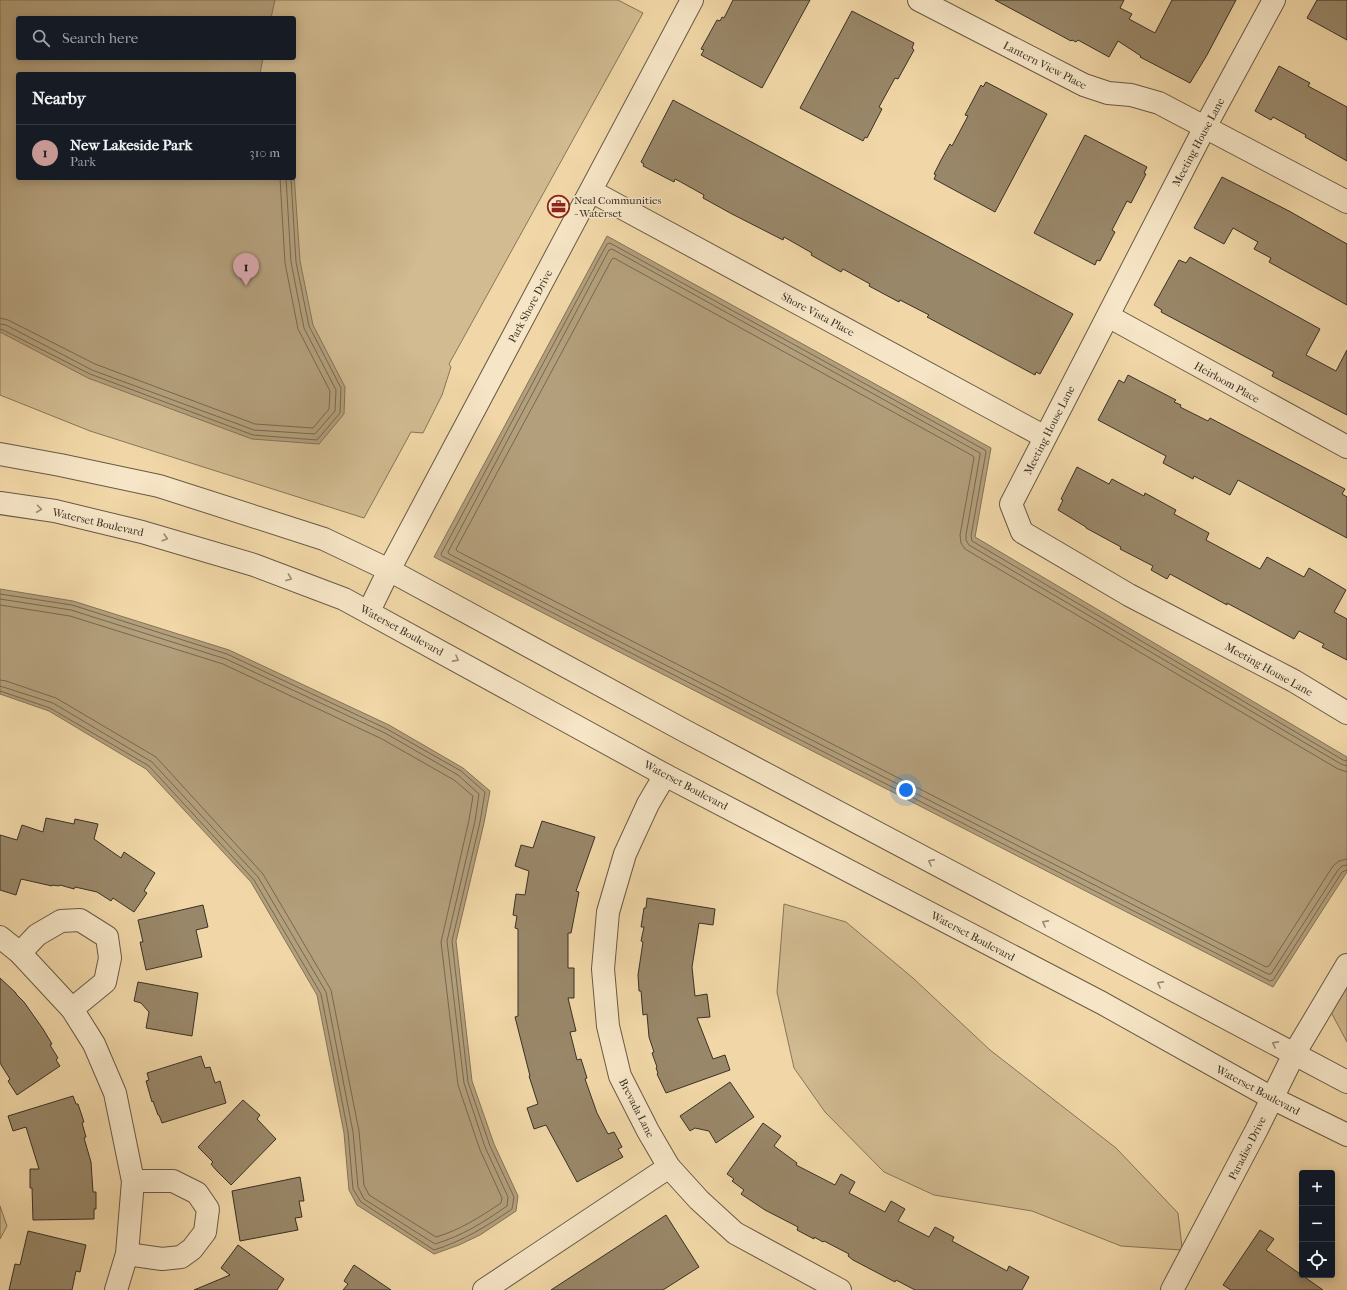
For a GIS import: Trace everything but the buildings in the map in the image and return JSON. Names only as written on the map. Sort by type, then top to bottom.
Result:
[{"type":"street","name":"Park Shore Drive","points":[[369,612],[389,570],[692,0]]},
{"type":"street","name":"Lantern View Place","points":[[919,0],[1084,85],[1108,93],[1131,95],[1159,103],[1347,202]]},
{"type":"street","name":"Meeting House Lane","points":[[1274,0],[1205,127],[1011,504],[1022,532],[1129,595],[1294,682],[1347,714]]},
{"type":"street","name":"Shore Vista Place","points":[[591,190],[1045,437]]},
{"type":"street","name":"Heirloom Place","points":[[1108,316],[1347,447]]},
{"type":"street","points":[[0,454],[159,486],[324,539],[389,570],[699,739],[1347,1082]]},
{"type":"street","name":"Waterset Boulevard","points":[[0,503],[55,511],[150,534],[254,565],[344,599],[665,775],[1102,1003],[1272,1098],[1347,1135]]},
{"type":"street","name":"Brevada Lane","points":[[665,775],[648,804],[625,854],[608,912],[603,969],[608,1026],[620,1076],[648,1131],[669,1167],[699,1200],[735,1233],[840,1290]]},
{"type":"street","points":[[20,953],[37,935],[61,921],[80,920],[107,937],[110,958],[105,982],[72,1009]]},
{"type":"street","points":[[0,937],[20,953],[72,1009],[94,1044],[115,1093],[133,1181],[127,1254],[116,1290]]},
{"type":"street","name":"Paradiso Drive","points":[[1172,1290],[1257,1129],[1294,1054],[1347,964]]},
{"type":"street","points":[[484,1290],[669,1167]]},
{"type":"street","points":[[127,1254],[162,1259],[181,1257],[192,1249],[205,1232],[208,1209],[197,1193],[173,1181],[133,1181]]},
{"type":"shaded area","points":[[0,0],[618,0],[643,13],[449,364],[451,367],[442,395],[423,433],[411,432],[364,518],[90,431],[0,395]]},
{"type":"shaded area","points":[[784,904],[846,922],[913,978],[990,1050],[1116,1148],[1178,1213],[1182,1247],[1181,1250],[1121,1246],[1032,1211],[934,1195],[884,1172],[825,1112],[794,1068],[777,992]]},
{"type":"shaded area","points":[[1347,985],[1347,1042],[1331,1012]]},
{"type":"shaded area","points":[[0,1206],[7,1226],[0,1239]]},
{"type":"water","points":[[0,0],[275,0],[271,16],[16,16],[16,60],[263,60],[260,72],[16,72],[16,180],[294,180],[300,261],[313,325],[345,387],[344,414],[319,444],[252,439],[88,378],[0,332]]},
{"type":"water","points":[[607,236],[991,448],[975,537],[1347,757],[1347,872],[1273,987],[434,557]]},
{"type":"water","points":[[0,589],[73,601],[229,650],[389,725],[463,768],[490,791],[484,823],[456,941],[472,1081],[494,1144],[518,1196],[516,1211],[480,1235],[459,1245],[434,1254],[357,1205],[349,1190],[344,1133],[317,995],[251,882],[146,769],[49,711],[0,694]]},
{"type":"place","name":"Neal Communities - Waterset","points":[[559,206]]},
{"type":"place","name":"New Lakeside Park","points":[[246,286]]}]
